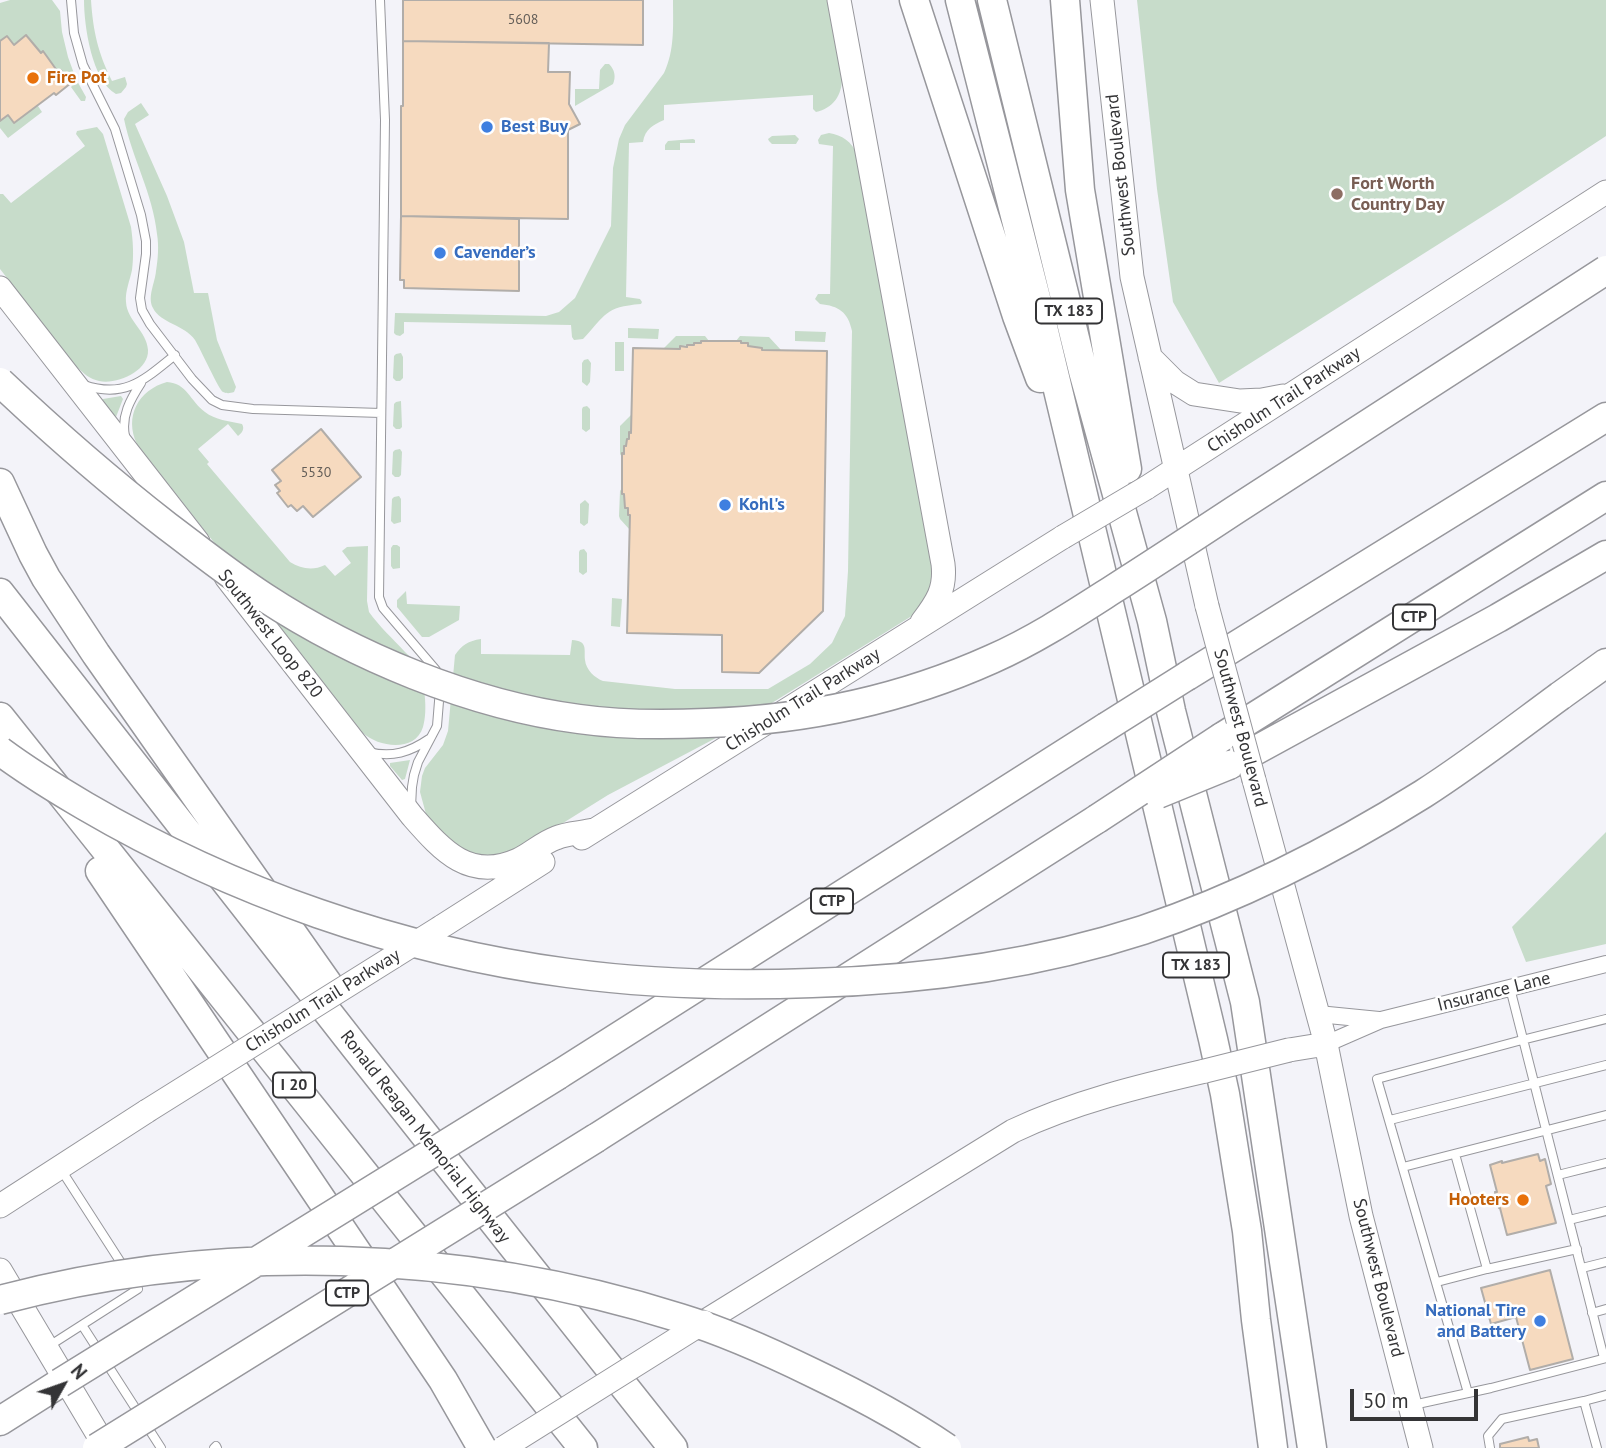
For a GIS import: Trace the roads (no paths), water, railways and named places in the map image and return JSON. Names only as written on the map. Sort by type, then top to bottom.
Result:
[{"type":"highway","points":[[914,0],[1017,316],[1081,489]]},
{"type":"highway","name":"TX 183","points":[[960,0],[1037,302],[1225,1094],[1247,1231],[1273,1448]]},
{"type":"highway","name":"TX 183","points":[[992,0],[1083,370],[1152,621],[1174,724],[1245,1002],[1312,1448]]},
{"type":"highway","points":[[1065,0],[1080,190],[1152,621]]},
{"type":"highway","points":[[0,382],[127,495],[229,573],[301,620],[386,663],[505,705],[580,719],[652,724],[759,720],[832,709],[914,688],[988,661],[1043,633],[1606,270]]},
{"type":"highway","points":[[1460,508],[1606,396]]},
{"type":"highway","name":"CTP","points":[[0,1421],[558,1075],[1187,676],[1606,417]]},
{"type":"highway","points":[[0,484],[39,566],[96,654],[342,1004],[355,1047]]},
{"type":"highway","name":"CTP","points":[[97,1448],[596,1139],[1222,737],[1606,496]]},
{"type":"highway","points":[[1097,819],[1228,765],[1476,631],[1606,555]]},
{"type":"highway","name":"Ronald Reagan Memorial Highway","points":[[0,593],[673,1448]]},
{"type":"highway","points":[[0,751],[55,788],[187,859],[280,899],[401,938],[504,963],[622,979],[726,985],[866,982],[941,975],[1047,957],[1143,930],[1195,911],[1289,869],[1379,820],[1436,785],[1606,663]]},
{"type":"highway","points":[[2,720],[29,780],[108,881],[443,1380],[482,1448]]},
{"type":"highway","name":"I 20","points":[[2,720],[583,1448]]},
{"type":"highway","points":[[0,1300],[84,1282],[191,1265],[322,1260],[462,1270],[565,1288],[682,1318],[756,1347],[854,1392],[947,1448]]},
{"type":"highway","points":[[443,1380],[470,1448]]},
{"type":"highway","points":[[0,1406],[60,1383]]},
{"type":"main road","points":[[839,0],[943,564],[942,589],[918,628]]},
{"type":"main road","name":"Southwest Boulevard","points":[[1102,0],[1132,277],[1207,606],[1326,1044],[1361,1216],[1421,1448]]},
{"type":"main road","name":"Chisholm Trail Parkway","points":[[0,1206],[594,830],[1063,537],[1176,471],[1606,192]]},
{"type":"main road","name":"Southwest Loop 820","points":[[0,288],[359,749],[431,837],[461,861],[481,868],[500,867],[520,860],[555,838],[594,830]]},
{"type":"main road","points":[[1150,356],[1175,382],[1194,394],[1240,401],[1262,400],[1296,393]]},
{"type":"main road","points":[[503,1448],[1013,1131],[1042,1117],[1130,1089],[1289,1050],[1326,1044]]},
{"type":"main road","points":[[0,1270],[106,1448]]},
{"type":"street","name":"Insurance Lane","points":[[1326,1044],[1381,1020],[1606,964]]},
{"type":"street","name":"Insurance Lane","points":[[1318,1014],[1381,1020]]},
{"type":"lane","points":[[71,0],[74,33],[83,65],[115,129],[141,215],[146,254],[140,298],[142,310],[150,324],[203,391],[222,405],[253,409],[381,413]]},
{"type":"lane","points":[[380,0],[385,120],[379,597],[383,608],[436,670],[440,690],[437,726],[414,775],[412,816]]},
{"type":"lane","points":[[132,459],[124,429],[132,396],[142,382],[175,355]]},
{"type":"lane","points":[[71,378],[96,389],[107,390],[119,390],[142,382]]},
{"type":"lane","points":[[359,749],[376,754],[399,754],[432,738]]},
{"type":"lane","points":[[1410,1406],[1605,1358],[1510,988]]},
{"type":"lane","points":[[1468,1393],[1377,1079],[1606,1019]]},
{"type":"lane","points":[[1390,1120],[1606,1065]]},
{"type":"lane","points":[[1403,1167],[1606,1115]]},
{"type":"lane","points":[[1455,1154],[1487,1269]]},
{"type":"lane","points":[[1558,1175],[1606,1164]]},
{"type":"lane","points":[[46,1348],[138,1289],[60,1168]]},
{"type":"lane","points":[[1569,1220],[1606,1212]]},
{"type":"lane","points":[[1437,1282],[1577,1249]]},
{"type":"lane","points":[[1582,1268],[1606,1262]]},
{"type":"lane","points":[[1592,1312],[1606,1309]]},
{"type":"lane","points":[[82,1325],[161,1448]]},
{"type":"lane","points":[[1490,1448],[1488,1436],[1502,1419],[1606,1395]]},
{"type":"lane","points":[[1584,1401],[1597,1448]]},
{"type":"place","name":"Fire Pot","points":[[33,78]]},
{"type":"place","name":"Best Buy","points":[[487,127]]},
{"type":"place","name":"Fort Worth Country Day","points":[[1337,194]]},
{"type":"place","name":"Cavender’s","points":[[440,253]]},
{"type":"place","name":"Kohl's","points":[[725,505]]},
{"type":"place","name":"Hooters","points":[[1523,1200]]},
{"type":"place","name":"National Tire and Battery","points":[[1540,1321]]}]
